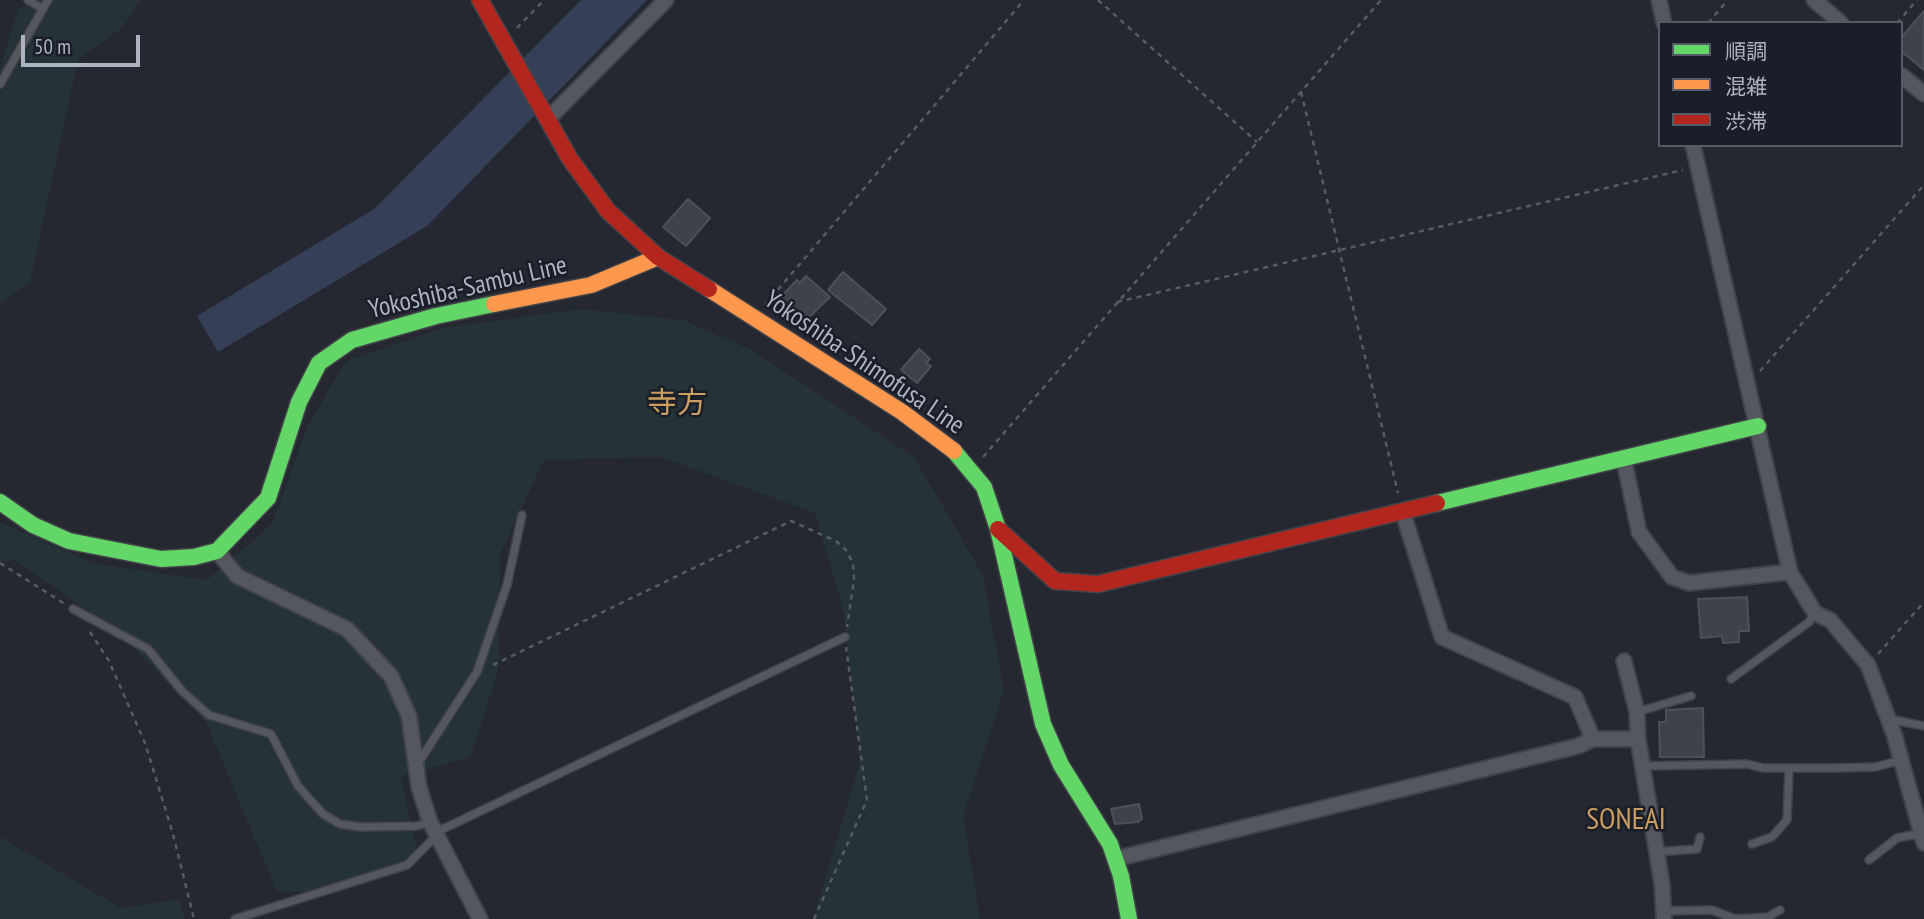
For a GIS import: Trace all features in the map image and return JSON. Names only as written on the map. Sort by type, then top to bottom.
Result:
[{"type":"main road","name":"Yokoshiba-Shimofusa Line","points":[[480,0],[570,159],[608,211],[658,257],[902,412],[950,446],[972,470],[984,487],[998,529],[1043,724],[1062,765],[1098,821],[1115,859],[1129,919]]},
{"type":"main road","name":"Yokoshiba-Sambu Line","points":[[217,551],[268,498],[299,402],[319,363],[352,340],[436,316],[591,285],[658,257]]},
{"type":"main road","points":[[998,529],[1055,580],[1098,584],[1758,426]]},
{"type":"main road","points":[[0,502],[33,525],[69,541],[161,559],[194,557],[217,551]]},
{"type":"street","points":[[547,120],[666,0]]},
{"type":"street","points":[[1659,0],[1664,21]]},
{"type":"street","points":[[1814,0],[1839,21]]},
{"type":"street","points":[[1903,77],[1924,94]]},
{"type":"street","points":[[1693,147],[1790,572],[1815,613],[1830,620],[1868,665],[1902,760],[1923,838]]},
{"type":"street","points":[[1624,460],[1639,532],[1672,577],[1689,583],[1790,572]]},
{"type":"street","points":[[1403,513],[1442,637],[1575,697],[1593,739]]},
{"type":"street","points":[[217,551],[237,576],[347,629],[391,676],[409,716],[416,766],[430,822],[480,919]]},
{"type":"street","points":[[1624,661],[1637,712],[1638,739],[1654,852],[1662,884],[1664,915]]},
{"type":"street","points":[[1115,859],[1578,746],[1593,739],[1638,739]]},
{"type":"lane","points":[[27,0],[43,9]]},
{"type":"lane","points":[[0,84],[48,0]]},
{"type":"lane","points":[[416,766],[477,672],[507,585],[522,515]]},
{"type":"lane","points":[[73,609],[148,649],[182,691],[209,715],[271,734],[298,786],[323,814],[340,824],[361,827],[417,826],[430,822]]},
{"type":"lane","points":[[1731,680],[1809,622],[1815,613]]},
{"type":"lane","points":[[235,919],[407,865],[443,829],[845,637]]},
{"type":"lane","points":[[1637,712],[1691,696]]},
{"type":"lane","points":[[1888,719],[1924,726]]},
{"type":"lane","points":[[1642,766],[1747,764],[1789,768],[1875,766],[1902,760]]},
{"type":"lane","points":[[1752,844],[1772,837],[1787,820],[1789,768]]},
{"type":"lane","points":[[1654,852],[1697,849],[1700,837]]},
{"type":"lane","points":[[1869,860],[1896,838],[1923,838]]},
{"type":"lane","points":[[1664,915],[1712,910],[1736,919],[1768,917],[1780,911]]},
{"type":"path","points":[[503,41],[544,0]]},
{"type":"path","points":[[757,320],[780,286],[1024,0]]},
{"type":"path","points":[[1098,0],[1257,142]]},
{"type":"path","points":[[972,470],[1381,0]]},
{"type":"path","points":[[1710,21],[1728,0]]},
{"type":"path","points":[[1900,21],[1917,0]]},
{"type":"path","points":[[1301,92],[1403,513]]},
{"type":"path","points":[[1117,302],[1698,167]]},
{"type":"path","points":[[1749,383],[1924,185]]},
{"type":"path","points":[[477,672],[791,521],[836,541],[846,550],[853,563],[854,579],[845,637],[867,800],[814,919]]},
{"type":"path","points":[[0,563],[73,609],[109,661],[145,743],[194,919]]},
{"type":"path","points":[[1868,665],[1924,601]]},
{"type":"shaded area","points":[[39,0],[141,0],[123,27],[78,60],[30,282],[0,304],[0,68],[18,9]]},
{"type":"shaded area","points":[[581,309],[683,320],[752,350],[914,457],[983,575],[1004,690],[963,817],[980,919],[813,919],[860,762],[843,609],[815,513],[661,457],[544,460],[500,554],[498,672],[470,757],[401,777],[419,859],[338,891],[277,892],[206,722],[115,630],[15,560],[0,562],[0,522],[92,563],[207,580],[272,524],[307,427],[346,361],[443,328]]},
{"type":"shaded area","points":[[0,837],[121,908],[179,899],[185,919],[0,919]]},
{"type":"water","points":[[581,0],[647,0],[427,226],[218,352],[197,316],[374,209]]},
{"type":"building","points":[[1924,11],[1924,70],[1903,53],[1903,36]]},
{"type":"building","points":[[688,199],[710,218],[686,246],[663,227]]},
{"type":"building","points":[[843,272],[886,309],[872,325],[828,290]]},
{"type":"building","points":[[806,276],[830,297],[802,324],[777,301],[797,280],[800,283]]},
{"type":"building","points":[[919,349],[930,359],[926,363],[931,366],[917,383],[901,370]]},
{"type":"building","points":[[1747,597],[1749,631],[1739,631],[1739,642],[1723,643],[1722,636],[1701,638],[1698,599]]},
{"type":"building","points":[[1703,708],[1704,757],[1660,757],[1659,722],[1666,722],[1666,710]]},
{"type":"building","points":[[1139,804],[1142,819],[1138,822],[1115,824],[1111,809]]},
{"type":"traffic: fast","points":[[0,502],[33,525],[69,541],[161,559],[194,557],[217,551],[268,498],[299,402],[319,363],[352,340],[436,316],[494,304]]},
{"type":"traffic: fast","points":[[1437,503],[1758,426]]},
{"type":"traffic: fast","points":[[954,451],[984,487],[998,529],[1043,724],[1061,765],[1110,844],[1121,876],[1129,919]]},
{"type":"traffic: slow","points":[[494,304],[591,285],[658,257]]},
{"type":"traffic: slow","points":[[709,289],[902,412],[954,451]]},
{"type":"traffic: jam","points":[[480,0],[570,159],[608,211],[658,257],[709,289]]},
{"type":"traffic: jam","points":[[998,529],[1055,581],[1098,584],[1437,503]]},
{"type":"district","name":"寺方","points":[[677,404]]},
{"type":"district","name":"SONEAI","points":[[1626,820]]}]
